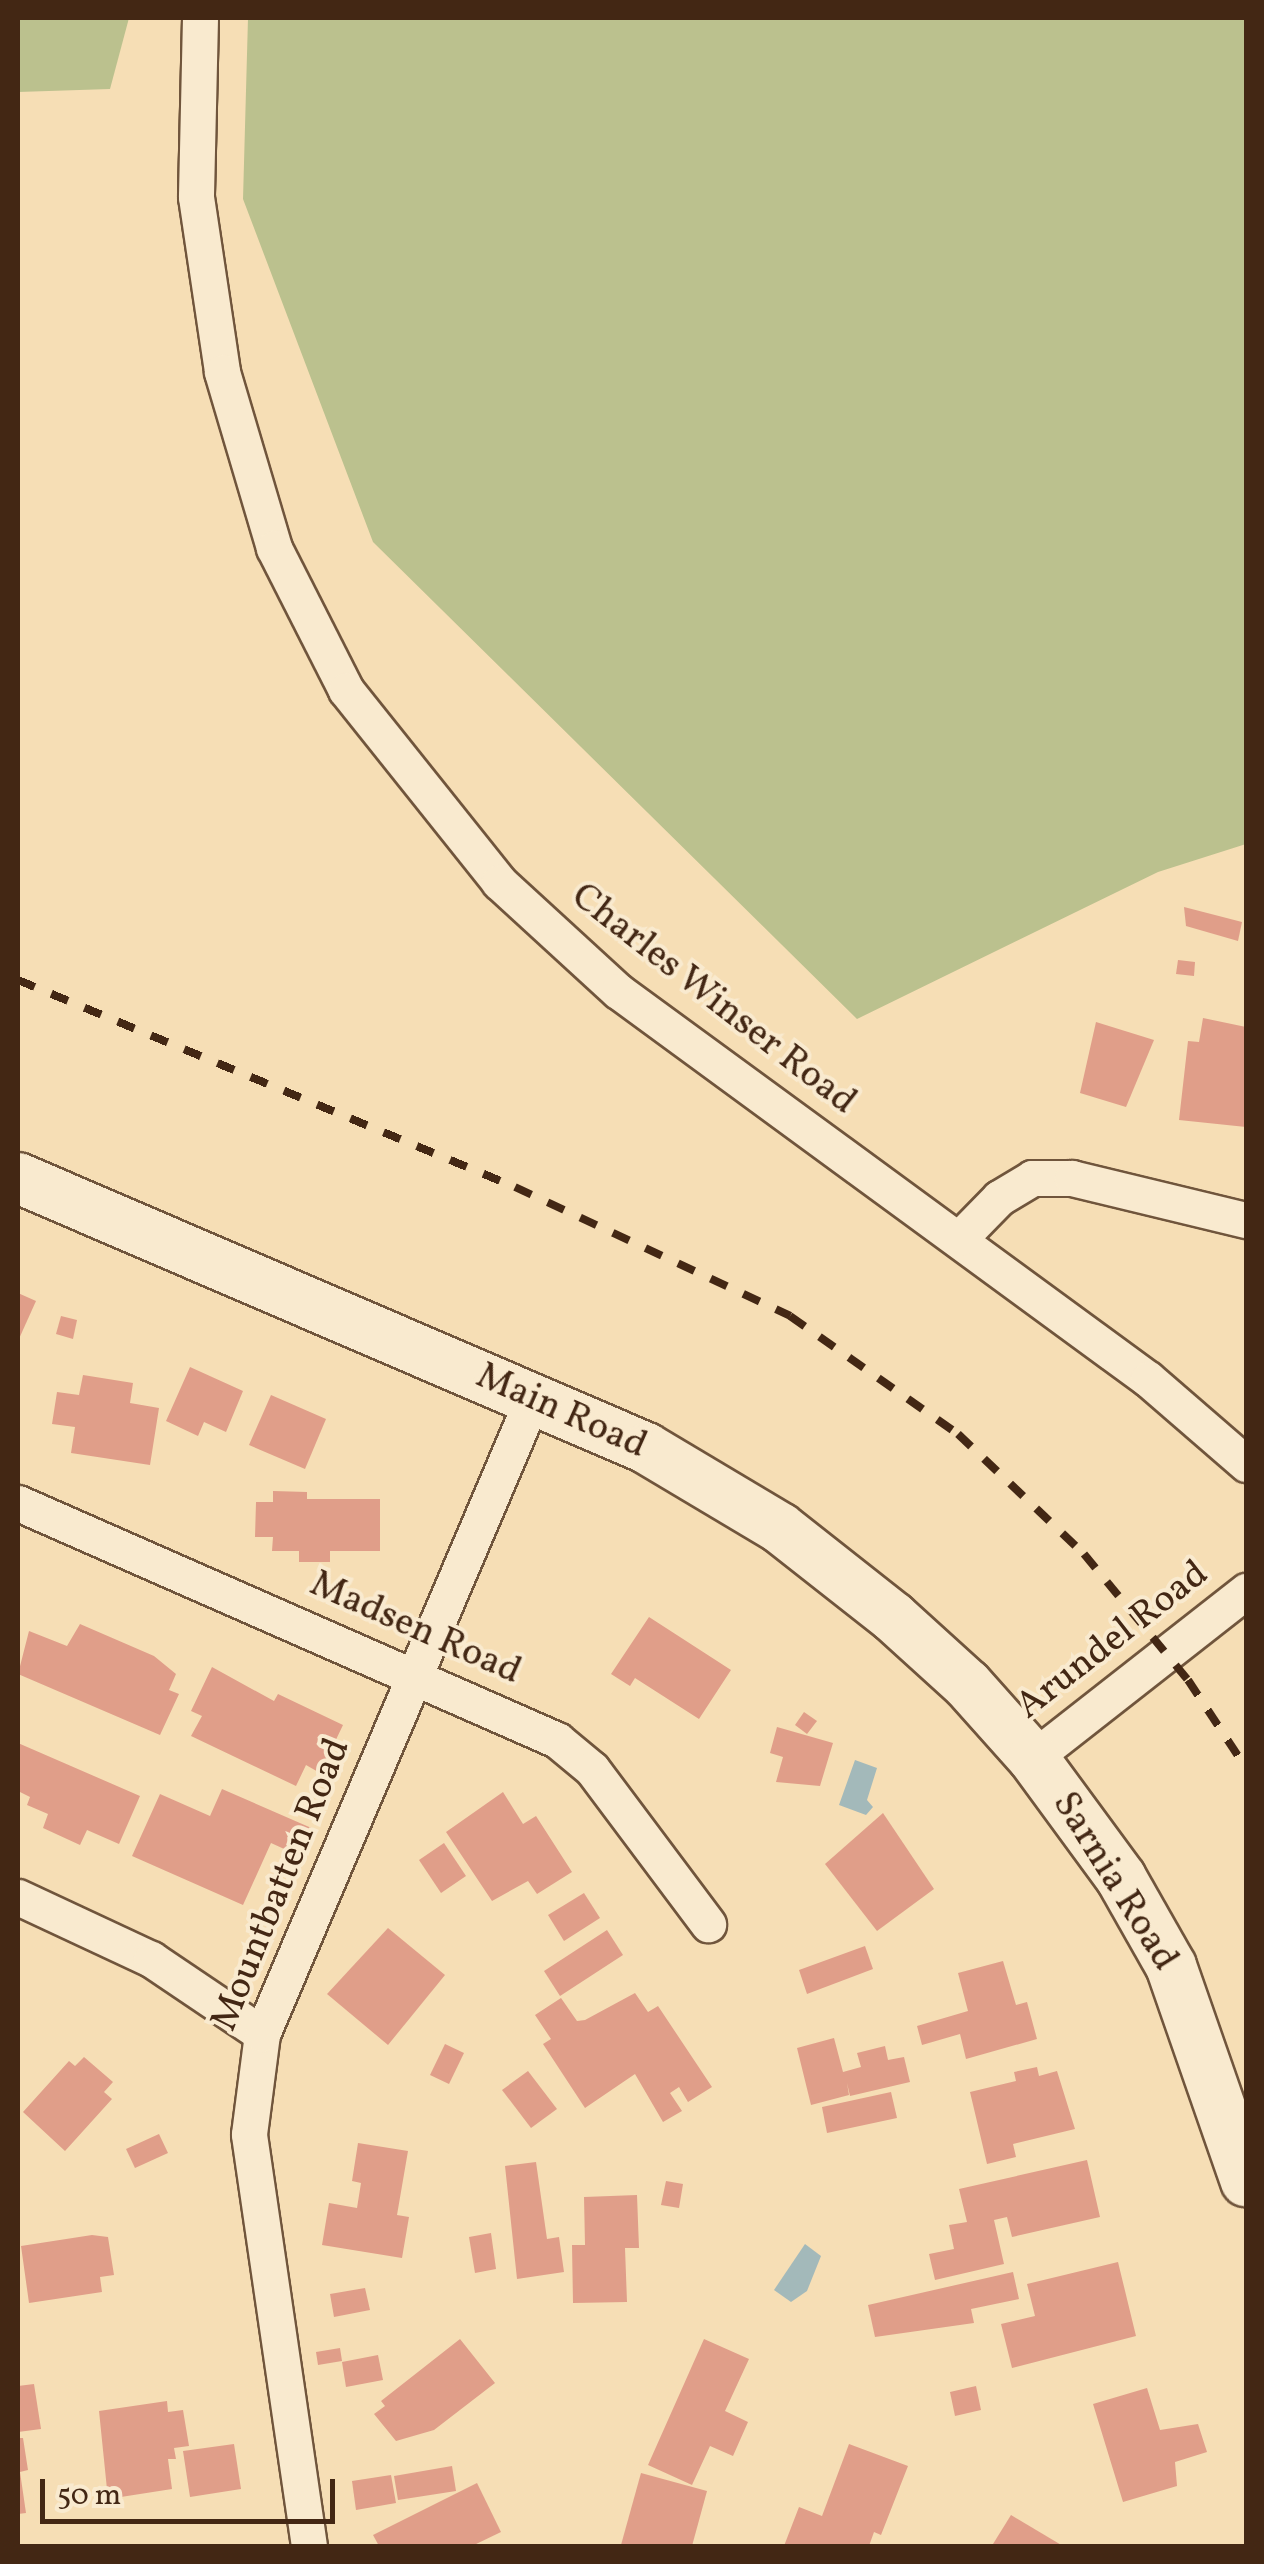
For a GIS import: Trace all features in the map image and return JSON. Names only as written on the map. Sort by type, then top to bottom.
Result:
[{"type":"main road","name":"Main Road","points":[[18,1178],[696,1474],[780,1528],[938,1657],[1033,1758]]},
{"type":"main road","name":"Sarnia Road","points":[[1033,1758],[1121,1878],[1171,1966],[1246,2181]]},
{"type":"street","name":"Charles Winser Road","points":[[200,18],[196,197],[222,372],[274,548],[346,690],[464,842],[554,935],[618,991],[1148,1379],[1246,1464]]},
{"type":"street","points":[[960,1238],[998,1198],[1032,1178],[1072,1178],[1246,1220]]},
{"type":"street","name":"Mountbatten Road","points":[[308,2546],[248,2134],[262,2034],[532,1400]]},
{"type":"street","name":"Madsen Road","points":[[18,1503],[414,1674],[569,1750],[640,1829],[708,1924]]},
{"type":"street","name":"Arundel Road","points":[[1033,1758],[1246,1591]]},
{"type":"street","points":[[18,1897],[151,1959],[262,2034]]},
{"type":"green space","points":[[18,18],[129,18],[110,89],[18,92]]},
{"type":"green space","points":[[248,18],[1246,18],[1246,844],[1158,872],[857,1019],[373,542],[243,199]]},
{"type":"shaded area","points":[[855,1760],[877,1768],[867,1800],[873,1807],[866,1815],[839,1805]]},
{"type":"shaded area","points":[[805,2244],[821,2256],[807,2291],[791,2302],[774,2290]]},
{"type":"building","points":[[1184,907],[1242,922],[1238,941],[1186,926]]},
{"type":"building","points":[[1178,960],[1195,962],[1194,976],[1176,974]]},
{"type":"building","points":[[1203,1018],[1246,1027],[1246,1127],[1179,1120],[1188,1041],[1199,1042]]},
{"type":"building","points":[[1096,1022],[1154,1040],[1126,1107],[1080,1093]]},
{"type":"building","points":[[18,1293],[36,1301],[18,1341]]},
{"type":"building","points":[[61,1316],[77,1320],[73,1339],[56,1334]]},
{"type":"building","points":[[190,1367],[243,1391],[226,1432],[204,1422],[198,1436],[166,1421]]},
{"type":"building","points":[[83,1375],[133,1383],[130,1403],[159,1408],[150,1465],[71,1453],[75,1427],[52,1424],[57,1392],[79,1395]]},
{"type":"building","points":[[271,1395],[326,1419],[305,1469],[249,1445]]},
{"type":"building","points":[[273,1491],[307,1492],[307,1499],[380,1499],[380,1551],[330,1551],[330,1562],[299,1562],[299,1551],[272,1551],[273,1537],[255,1537],[256,1502],[273,1502]]},
{"type":"building","points":[[649,1617],[731,1670],[699,1719],[635,1678],[630,1686],[611,1674]]},
{"type":"building","points":[[80,1624],[154,1656],[176,1674],[169,1690],[179,1694],[160,1735],[18,1674],[29,1631],[67,1646]]},
{"type":"building","points":[[212,1667],[274,1701],[278,1694],[343,1725],[320,1773],[306,1765],[296,1786],[191,1736],[202,1716],[191,1711]]},
{"type":"building","points":[[804,1712],[817,1721],[807,1734],[795,1725]]},
{"type":"building","points":[[777,1727],[833,1743],[820,1786],[776,1782],[783,1757],[770,1753]]},
{"type":"building","points":[[18,1743],[140,1796],[119,1844],[87,1830],[80,1845],[43,1828],[48,1814],[27,1805],[30,1797],[18,1791]]},
{"type":"building","points":[[222,1789],[316,1830],[304,1858],[271,1843],[243,1905],[132,1856],[160,1794],[210,1816]]},
{"type":"building","points":[[503,1792],[523,1824],[536,1816],[572,1872],[537,1894],[528,1881],[492,1901],[446,1832]]},
{"type":"building","points":[[883,1813],[934,1889],[877,1931],[825,1864]]},
{"type":"building","points":[[444,1843],[466,1876],[441,1893],[419,1860]]},
{"type":"building","points":[[584,1893],[600,1918],[564,1941],[548,1915]]},
{"type":"building","points":[[388,1928],[445,1975],[388,2045],[327,1994]]},
{"type":"building","points":[[607,1930],[623,1955],[560,1996],[544,1971]]},
{"type":"building","points":[[865,1946],[873,1969],[807,1994],[799,1970]]},
{"type":"building","points":[[1003,1961],[1016,2005],[1027,2002],[1037,2039],[966,2059],[960,2034],[922,2045],[917,2026],[968,2011],[958,1973]]},
{"type":"building","points":[[635,1993],[648,2012],[658,2006],[712,2087],[688,2102],[679,2087],[670,2093],[682,2111],[663,2122],[635,2074],[585,2108],[543,2044],[551,2039],[535,2015],[561,1998],[577,2021],[585,2020]]},
{"type":"building","points":[[834,2038],[843,2072],[861,2067],[857,2053],[885,2046],[888,2060],[904,2057],[910,2082],[850,2096],[847,2083],[849,2095],[811,2105],[797,2048]]},
{"type":"building","points":[[445,2044],[464,2053],[449,2084],[430,2075]]},
{"type":"building","points":[[84,2057],[113,2082],[104,2092],[112,2099],[65,2151],[23,2112],[69,2061],[75,2066]]},
{"type":"building","points":[[1037,2067],[1039,2076],[1057,2071],[1075,2129],[1013,2144],[1016,2157],[987,2164],[970,2092],[1016,2081],[1014,2072]]},
{"type":"building","points":[[528,2071],[557,2109],[531,2128],[502,2090]]},
{"type":"building","points":[[891,2092],[897,2118],[827,2133],[822,2107]]},
{"type":"building","points":[[159,2134],[168,2153],[135,2168],[126,2149]]},
{"type":"building","points":[[358,2143],[408,2151],[397,2215],[409,2217],[402,2258],[322,2245],[329,2203],[357,2208],[361,2183],[352,2181]]},
{"type":"building","points":[[1087,2160],[1100,2217],[1012,2237],[1007,2217],[994,2220],[1004,2264],[935,2280],[929,2254],[954,2249],[949,2225],[967,2222],[959,2189]]},
{"type":"building","points":[[536,2162],[547,2239],[559,2237],[564,2272],[517,2279],[505,2166]]},
{"type":"building","points":[[666,2181],[683,2184],[679,2208],[661,2205]]},
{"type":"building","points":[[637,2195],[639,2248],[625,2248],[627,2302],[573,2303],[572,2245],[585,2245],[584,2197]]},
{"type":"building","points":[[491,2233],[496,2269],[475,2273],[469,2237]]},
{"type":"building","points":[[92,2235],[108,2237],[114,2275],[100,2277],[102,2292],[29,2303],[21,2246]]},
{"type":"building","points":[[1118,2262],[1136,2336],[1012,2368],[1001,2324],[1035,2316],[1027,2284]]},
{"type":"building","points":[[1013,2272],[1019,2299],[971,2309],[974,2323],[875,2337],[868,2305]]},
{"type":"building","points":[[365,2288],[370,2310],[334,2317],[330,2294]]},
{"type":"building","points":[[460,2339],[495,2383],[434,2430],[396,2441],[374,2414],[385,2406],[381,2401]]},
{"type":"building","points":[[704,2339],[749,2359],[725,2411],[748,2422],[733,2456],[710,2446],[692,2485],[648,2465]]},
{"type":"building","points":[[340,2348],[342,2361],[318,2365],[316,2352]]},
{"type":"building","points":[[378,2355],[383,2380],[346,2387],[342,2362]]},
{"type":"building","points":[[34,2384],[41,2429],[18,2432],[18,2386]]},
{"type":"building","points":[[976,2386],[981,2410],[955,2416],[950,2392]]},
{"type":"building","points":[[1147,2388],[1160,2430],[1198,2424],[1207,2452],[1175,2462],[1177,2486],[1123,2502],[1093,2404]]},
{"type":"building","points":[[167,2401],[168,2412],[183,2410],[189,2446],[174,2448],[176,2459],[168,2459],[172,2489],[108,2499],[99,2411]]},
{"type":"building","points":[[18,2438],[23,2438],[28,2470],[20,2472],[26,2513],[18,2514]]},
{"type":"building","points":[[234,2444],[241,2489],[190,2497],[183,2451]]},
{"type":"building","points":[[849,2444],[908,2466],[881,2535],[874,2532],[869,2546],[784,2546],[799,2507],[822,2516]]},
{"type":"building","points":[[452,2466],[456,2491],[398,2500],[394,2476]]},
{"type":"building","points":[[641,2473],[707,2491],[692,2546],[621,2545]]},
{"type":"building","points":[[391,2475],[396,2503],[356,2510],[352,2481]]},
{"type":"building","points":[[477,2483],[501,2532],[472,2546],[379,2546],[373,2535]]},
{"type":"building","points":[[1011,2515],[1063,2546],[993,2544]]},
{"type":"railway","points":[[18,980],[515,1187],[790,1316],[958,1434],[1084,1554],[1188,1680],[1246,1768]]}]
